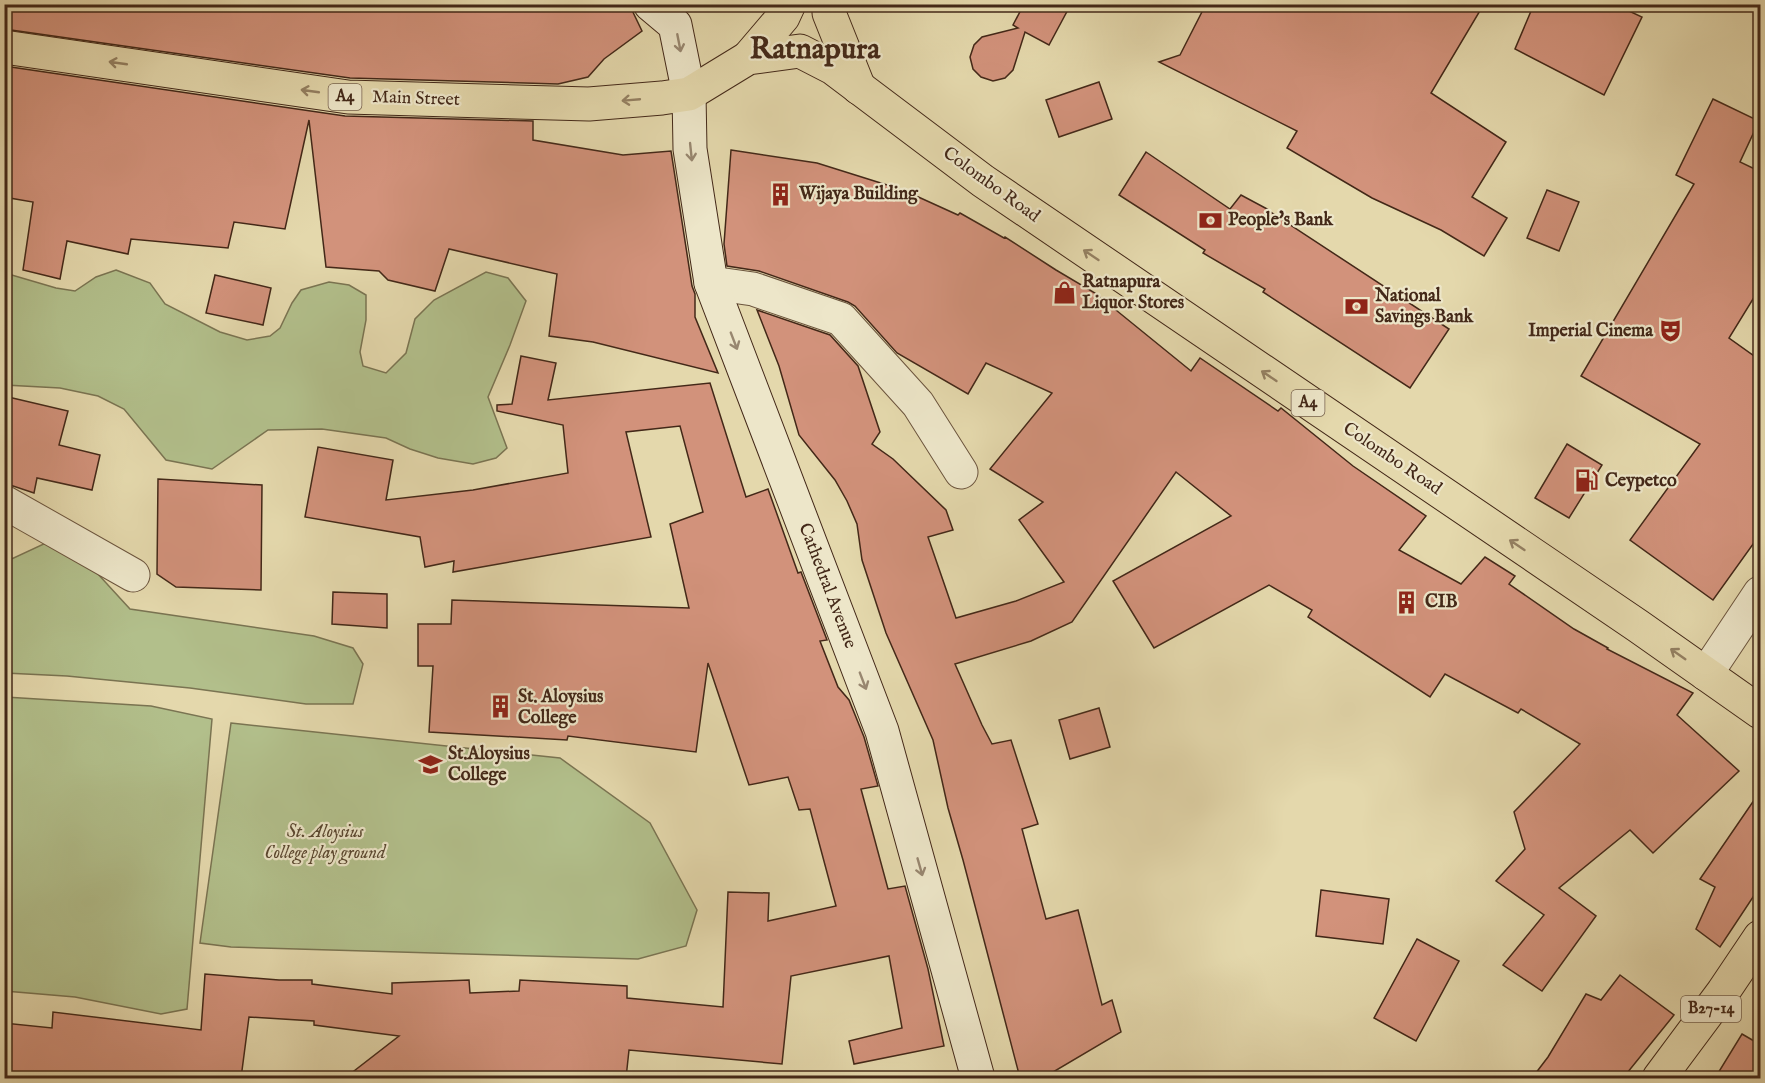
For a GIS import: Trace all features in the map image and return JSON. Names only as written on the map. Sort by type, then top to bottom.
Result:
[{"type":"main road","points":[[748,58],[783,16],[789,4]]},
{"type":"main road","points":[[797,4],[815,12],[840,9],[859,88]]},
{"type":"main road","name":"Main Street","points":[[4,47],[348,97],[589,104],[689,94],[748,58]]},
{"type":"main road","name":"Colombo Road","points":[[748,58],[800,51],[833,68],[983,181],[1761,712]]},
{"type":"main road","name":"B27-14","points":[[1659,1078],[1761,938]]},
{"type":"street","name":"Cathedral Avenue","points":[[650,4],[675,25],[689,94],[690,149],[711,283],[882,731],[978,1078]]},
{"type":"street","points":[[711,283],[753,289],[841,319],[918,404],[962,472]]},
{"type":"street","points":[[4,502],[133,575]]},
{"type":"street","points":[[1706,674],[1761,593]]},
{"type":"green space","points":[[116,270],[150,283],[165,304],[220,332],[247,340],[270,336],[280,328],[301,290],[329,282],[349,285],[366,295],[366,320],[360,352],[363,366],[386,373],[406,353],[415,319],[434,300],[486,272],[508,278],[526,301],[488,397],[507,448],[496,458],[473,464],[438,458],[386,438],[322,429],[268,430],[212,469],[166,460],[124,409],[98,396],[60,388],[5,385],[5,273],[56,288],[75,291],[96,277]]},
{"type":"green space","points":[[50,541],[86,561],[130,609],[314,636],[353,648],[363,664],[353,704],[306,704],[190,688],[67,676],[5,673],[5,562]]},
{"type":"green space","points":[[5,697],[151,706],[212,719],[187,1009],[161,1014],[75,997],[5,991]]},
{"type":"green space","name":"St. Aloysius College play ground","points":[[231,723],[560,758],[650,823],[697,910],[686,946],[638,959],[231,947],[200,943]]},
{"type":"building","points":[[4,4],[629,4],[642,31],[604,59],[588,77],[558,84],[350,78],[4,29]]},
{"type":"building","points":[[1024,4],[1071,4],[1049,45],[1025,32],[1013,70],[1005,78],[993,81],[981,77],[973,69],[970,57],[974,45],[982,37],[1018,28],[1013,25]]},
{"type":"building","points":[[1206,4],[1484,4],[1431,93],[1506,142],[1472,197],[1507,218],[1484,256],[1441,230],[1372,198],[1287,148],[1297,131],[1159,62],[1180,55]]},
{"type":"building","points":[[1534,4],[1614,4],[1642,17],[1604,95],[1515,49]]},
{"type":"building","points":[[4,66],[345,116],[533,121],[533,140],[623,155],[671,151],[695,294],[695,317],[718,373],[593,342],[549,336],[557,274],[449,249],[435,291],[388,280],[379,271],[326,267],[309,120],[285,229],[234,222],[228,248],[131,239],[128,254],[67,241],[60,279],[23,270],[33,202],[4,197]]},
{"type":"building","points":[[1099,82],[1112,119],[1059,137],[1046,100]]},
{"type":"building","points":[[1713,99],[1759,121],[1740,162],[1761,172],[1761,286],[1729,338],[1761,361],[1761,533],[1713,600],[1630,540],[1700,444],[1581,376],[1694,184],[1676,175]]},
{"type":"building","points":[[731,150],[817,163],[903,190],[958,215],[960,213],[1005,237],[1095,293],[1191,371],[1200,358],[1278,411],[1281,408],[1353,466],[1426,516],[1399,550],[1461,584],[1485,557],[1515,576],[1509,584],[1574,629],[1607,649],[1693,693],[1677,715],[1739,771],[1653,853],[1630,830],[1559,888],[1596,916],[1542,991],[1503,965],[1544,915],[1496,881],[1525,849],[1514,812],[1580,744],[1521,709],[1518,713],[1445,674],[1430,697],[1308,617],[1312,610],[1269,585],[1154,648],[1113,581],[1231,516],[1176,472],[1072,622],[1031,641],[955,664],[992,744],[1011,740],[1038,824],[1022,829],[1046,919],[1078,910],[1102,1005],[1112,1000],[1121,1032],[1043,1078],[1020,1078],[948,808],[933,740],[886,633],[862,560],[857,524],[835,480],[799,435],[779,366],[757,310],[830,335],[858,366],[880,432],[872,444],[893,459],[946,510],[953,530],[928,537],[956,618],[1016,601],[1064,582],[1019,520],[1043,502],[990,469],[1052,393],[986,363],[968,394],[897,353],[855,306],[848,302],[759,271],[727,266],[724,244]]},
{"type":"building","points":[[1146,152],[1230,209],[1241,195],[1269,210],[1449,329],[1410,388],[1263,292],[1265,289],[1203,253],[1205,250],[1119,195]]},
{"type":"building","points":[[1547,190],[1579,202],[1559,251],[1527,238]]},
{"type":"building","points":[[215,275],[271,288],[263,325],[206,313]]},
{"type":"building","points":[[521,356],[556,363],[548,400],[710,383],[746,497],[768,489],[798,573],[801,572],[827,640],[820,641],[838,687],[849,700],[864,737],[878,786],[861,789],[888,889],[905,886],[928,969],[944,1046],[854,1064],[849,1041],[902,1028],[889,956],[791,976],[782,1064],[629,1050],[626,1078],[345,1078],[399,1036],[314,1025],[314,1021],[249,1017],[241,1078],[4,1078],[4,1023],[52,1028],[53,1012],[201,1030],[205,974],[279,980],[312,980],[312,984],[392,994],[392,983],[469,980],[470,993],[519,991],[520,980],[627,986],[627,998],[723,1007],[728,892],[769,893],[768,921],[836,906],[810,809],[799,810],[788,777],[749,785],[708,663],[696,752],[568,736],[567,740],[429,732],[433,666],[418,666],[418,624],[451,624],[452,600],[689,608],[670,524],[703,512],[680,426],[626,432],[651,537],[453,572],[454,561],[425,567],[420,537],[305,517],[318,447],[393,460],[386,500],[473,490],[568,473],[563,425],[497,411],[497,405],[512,404]]},
{"type":"building","points":[[4,396],[68,411],[59,445],[100,455],[92,490],[37,478],[34,493],[4,483]]},
{"type":"building","points":[[1567,444],[1602,465],[1569,518],[1535,498]]},
{"type":"building","points":[[158,479],[262,485],[261,590],[176,587],[157,574]]},
{"type":"building","points":[[333,592],[387,594],[387,628],[332,624]]},
{"type":"building","points":[[1099,708],[1110,747],[1070,759],[1059,720]]},
{"type":"building","points":[[1761,790],[1761,885],[1720,947],[1696,929],[1715,887],[1700,879]]},
{"type":"building","points":[[1321,890],[1389,899],[1383,944],[1316,936]]},
{"type":"building","points":[[1417,939],[1459,961],[1416,1041],[1374,1018]]},
{"type":"building","points":[[1620,975],[1674,1015],[1623,1078],[1532,1078],[1548,1057],[1586,994],[1601,1000]]},
{"type":"building","points":[[1742,1034],[1761,1045],[1761,1078],[1715,1078]]},
{"type":"place","name":"Wijaya Building","points":[[781,194]]},
{"type":"place","name":"People's Bank","points":[[1210,220]]},
{"type":"place","name":"Ratnapura Liquor Stores","points":[[1064,292]]},
{"type":"place","name":"National Savings Bank","points":[[1357,306]]},
{"type":"place","name":"Imperial Cinema","points":[[1671,331]]},
{"type":"place","name":"Ceypetco","points":[[1587,481]]},
{"type":"place","name":"CIB","points":[[1407,602]]},
{"type":"place","name":"St. Aloysius College","points":[[500,707]]},
{"type":"place","name":"St.Aloysius College","points":[[430,764]]},
{"type":"district","name":"Ratnapura","points":[[815,50]]}]
